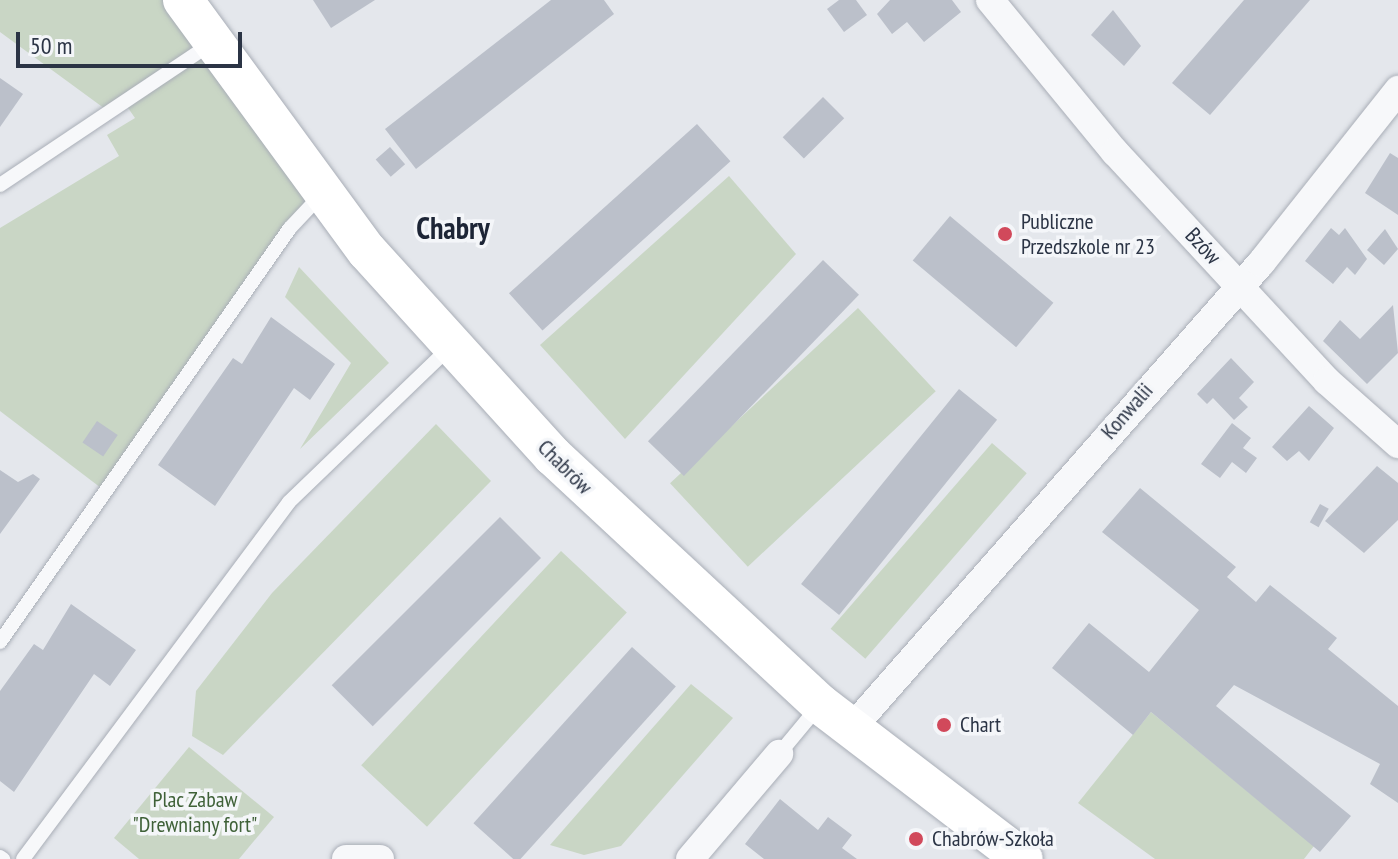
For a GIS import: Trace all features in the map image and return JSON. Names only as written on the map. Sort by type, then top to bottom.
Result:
[{"type":"street","name":"Chabrów","points":[[183,0],[324,192],[451,345],[553,456],[820,704],[1023,859]]},
{"type":"street","name":"Bzów","points":[[990,0],[1115,152],[1327,381],[1398,444]]},
{"type":"street","name":"Konwalii","points":[[851,729],[1239,285],[1398,90]]},
{"type":"street","points":[[690,859],[779,754]]},
{"type":"street","points":[[346,859],[380,859]]},
{"type":"lane","points":[[0,185],[212,43]]},
{"type":"lane","points":[[0,642],[290,228],[324,192]]},
{"type":"lane","points":[[23,859],[289,502],[451,345]]},
{"type":"lane","points":[[779,754],[820,704]]},
{"type":"green space","points":[[0,0],[183,0],[324,192],[105,491],[0,411],[0,228],[119,156],[107,135],[135,118],[126,105],[112,114],[0,32]]},
{"type":"green space","points":[[729,176],[796,254],[625,439],[540,345]]},
{"type":"green space","points":[[299,267],[389,363],[300,449],[351,363],[285,297]]},
{"type":"green space","points":[[858,308],[936,391],[748,567],[670,483]]},
{"type":"green space","points":[[436,424],[491,481],[223,755],[192,736],[196,691],[272,593]]},
{"type":"green space","points":[[992,443],[1027,473],[865,659],[831,629]]},
{"type":"green space","points":[[561,551],[627,612],[427,827],[361,765]]},
{"type":"green space","points":[[691,684],[733,718],[621,846],[584,855],[550,845]]},
{"type":"green space","points":[[1151,712],[1314,846],[1304,859],[1155,859],[1078,803]]},
{"type":"green space","name":"Plac Zabaw \"Drewniany fort\"","points":[[189,747],[274,817],[239,859],[139,859],[114,838]]},
{"type":"building","points":[[313,0],[375,0],[331,28]]},
{"type":"building","points":[[551,0],[604,0],[614,14],[416,169],[385,129]]},
{"type":"building","points":[[839,0],[856,0],[867,15],[844,32],[827,9]]},
{"type":"building","points":[[890,0],[952,0],[961,12],[924,42],[907,22],[892,34],[877,14]]},
{"type":"building","points":[[1244,0],[1310,0],[1210,115],[1172,83]]},
{"type":"building","points":[[1113,10],[1141,46],[1124,66],[1091,35]]},
{"type":"building","points":[[0,78],[23,94],[0,127]]},
{"type":"building","points":[[823,97],[844,118],[804,159],[783,137]]},
{"type":"building","points":[[697,124],[730,161],[542,330],[509,293]]},
{"type":"building","points":[[390,147],[405,164],[391,177],[376,159]]},
{"type":"building","points":[[1390,153],[1398,158],[1398,215],[1365,193]]},
{"type":"building","points":[[950,216],[1053,303],[1016,347],[913,260]]},
{"type":"building","points":[[1331,228],[1339,235],[1345,228],[1367,259],[1355,275],[1347,267],[1333,284],[1305,261]]},
{"type":"building","points":[[1385,229],[1398,249],[1384,265],[1367,250]]},
{"type":"building","points":[[823,260],[859,295],[684,476],[648,441]]},
{"type":"building","points":[[1393,305],[1398,353],[1367,384],[1323,341],[1340,320],[1360,339]]},
{"type":"building","points":[[271,317],[335,364],[310,400],[294,388],[215,506],[158,465],[233,358],[242,364]]},
{"type":"building","points":[[1231,358],[1254,382],[1239,398],[1248,407],[1234,420],[1213,398],[1207,404],[1197,394]]},
{"type":"building","points":[[959,389],[997,420],[839,615],[801,584]]},
{"type":"building","points":[[1309,406],[1334,428],[1309,461],[1299,451],[1287,461],[1272,447]]},
{"type":"building","points":[[97,421],[118,435],[103,457],[82,443]]},
{"type":"building","points":[[1232,423],[1251,438],[1243,448],[1257,458],[1246,473],[1232,462],[1220,478],[1201,464]]},
{"type":"building","points":[[1377,466],[1398,483],[1398,520],[1364,553],[1325,521]]},
{"type":"building","points":[[0,470],[18,482],[33,474],[40,479],[0,534]]},
{"type":"building","points":[[1140,488],[1236,567],[1227,577],[1256,602],[1270,585],[1337,638],[1328,649],[1398,706],[1398,803],[1370,784],[1380,764],[1234,685],[1216,706],[1351,816],[1320,852],[1151,712],[1133,735],[1052,668],[1089,623],[1149,672],[1199,610],[1102,532]]},
{"type":"building","points":[[1320,504],[1329,509],[1319,527],[1310,522]]},
{"type":"building","points":[[500,517],[541,558],[373,726],[332,685]]},
{"type":"building","points":[[71,604],[136,650],[110,686],[94,674],[14,792],[0,781],[0,691],[34,644],[43,650]]},
{"type":"building","points":[[632,647],[676,686],[521,859],[513,859],[473,823]]},
{"type":"building","name":"Chart","points":[[941,714],[955,726],[946,736],[932,724]]},
{"type":"building","points":[[780,799],[818,830],[828,817],[852,835],[842,848],[857,859],[764,859],[745,844]]},
{"type":"place","name":"Publiczne Przedszkole nr 23","points":[[1005,234]]},
{"type":"place","name":"Chart","points":[[944,725]]},
{"type":"place","name":"Chabrów-Szkoła","points":[[916,839]]},
{"type":"district","name":"Chabry","points":[[453,228]]}]
